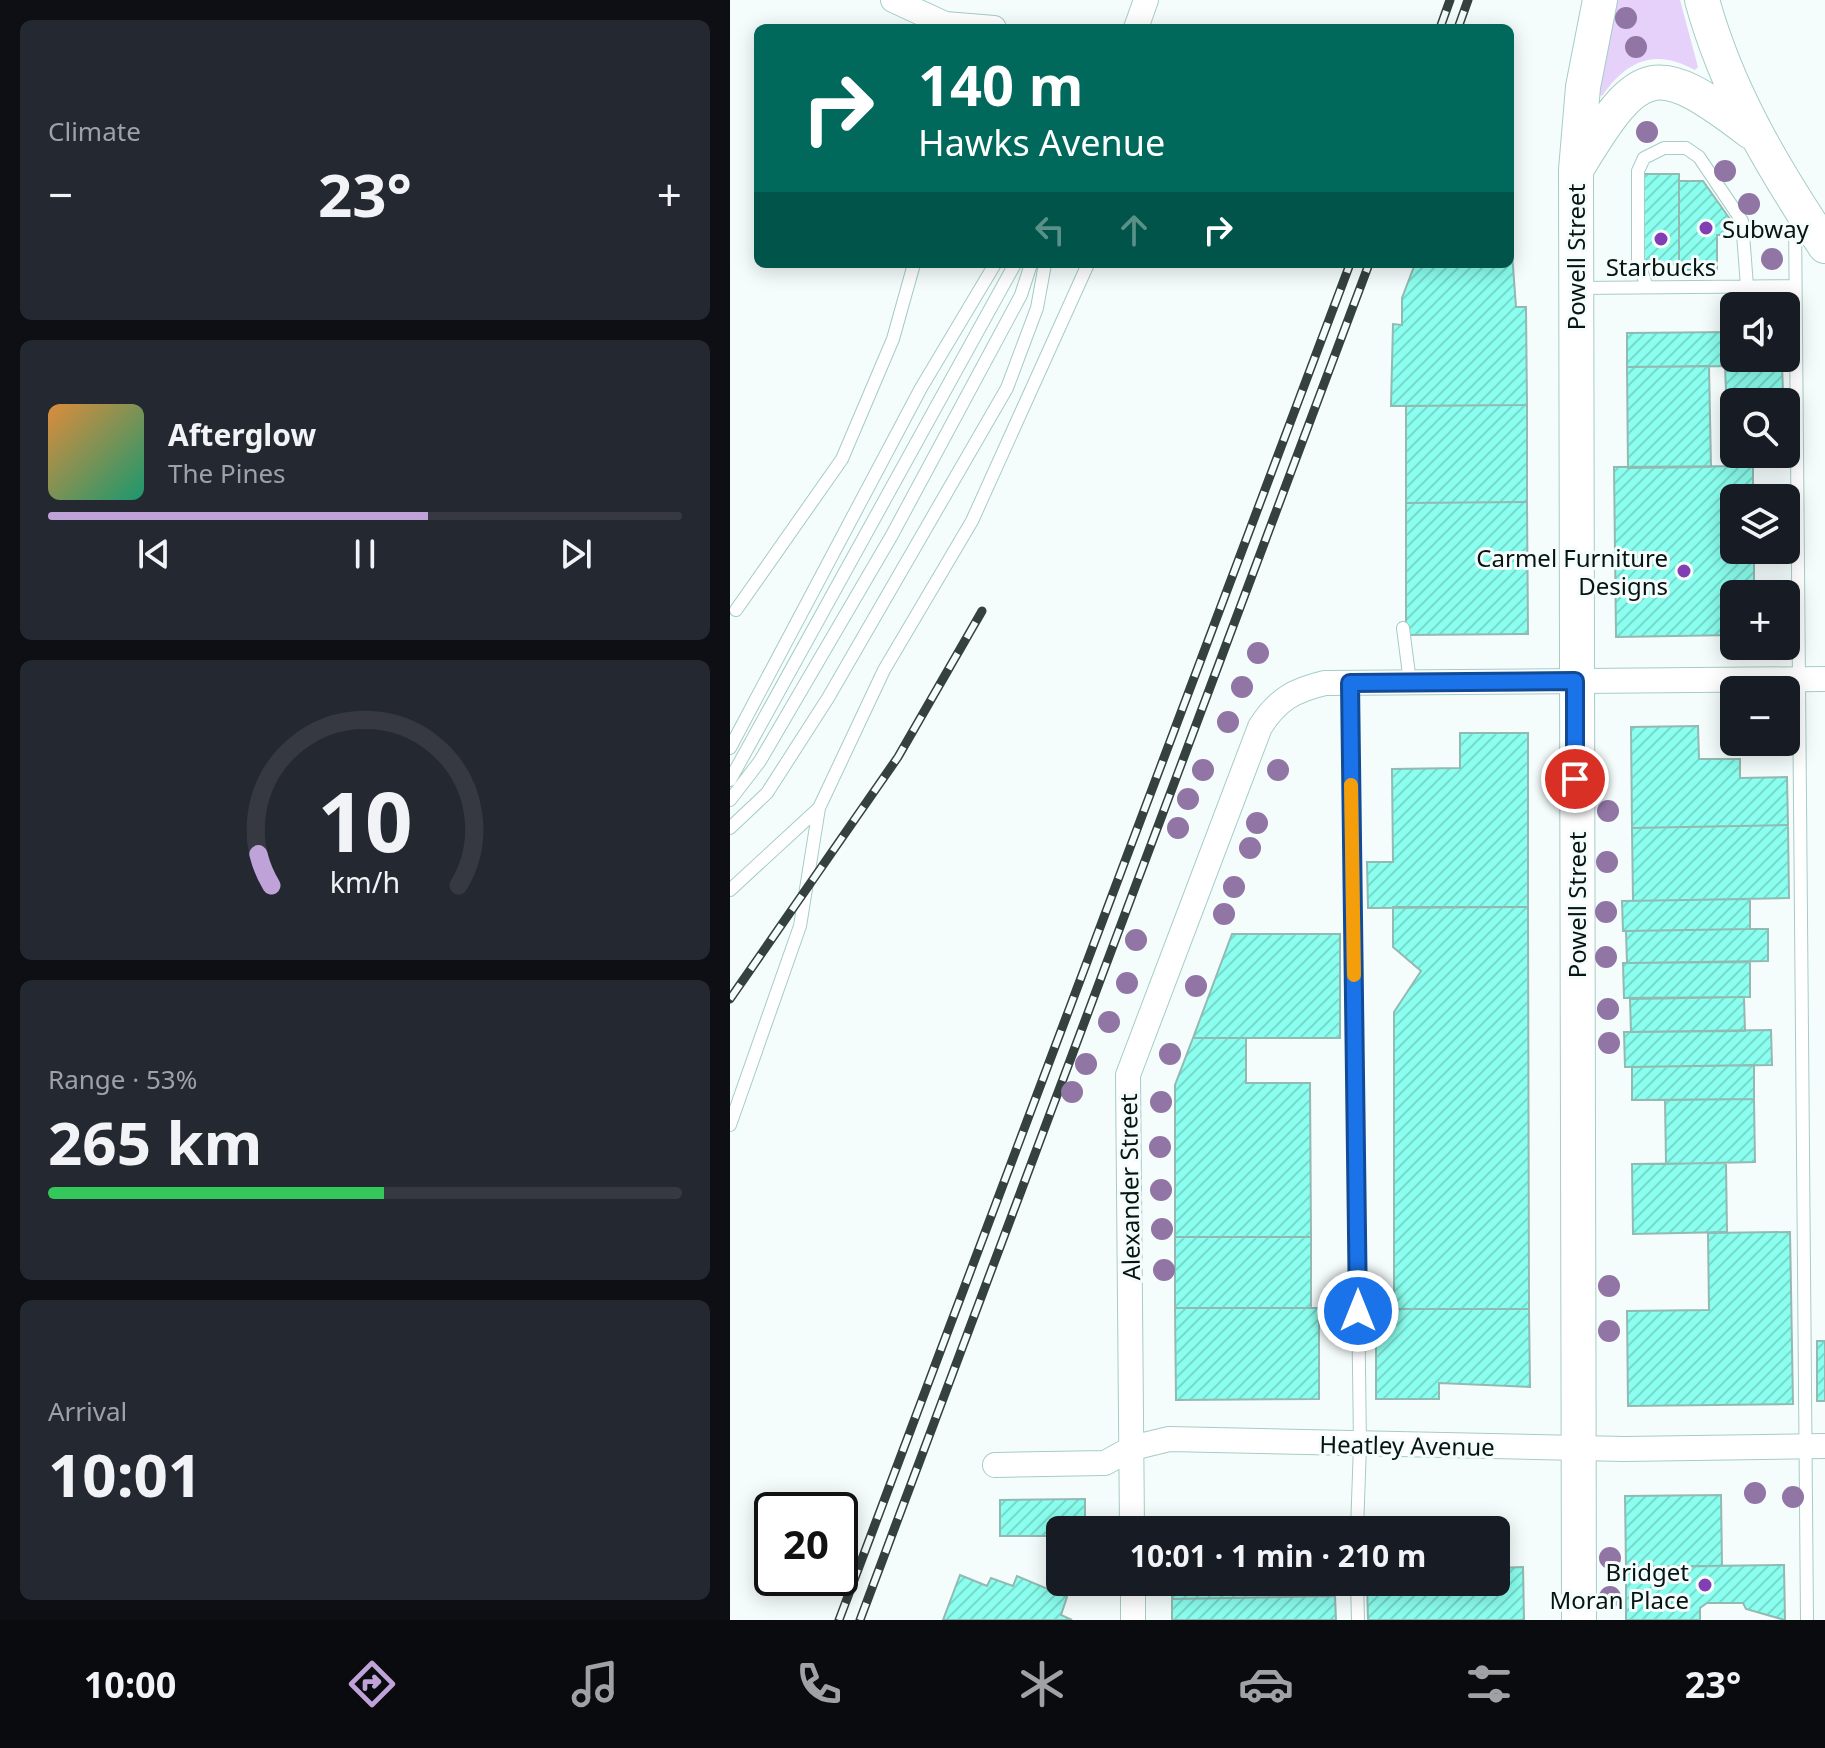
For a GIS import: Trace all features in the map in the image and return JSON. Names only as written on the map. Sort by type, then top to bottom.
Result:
[{"type":"main road","name":"Powell Street","points":[[1579,1620],[1576,170],[1583,87],[1600,0]]},
{"type":"main road","points":[[1702,0],[1720,62],[1754,135],[1825,246]]},
{"type":"main road","points":[[1576,170],[1624,97],[1639,87],[1656,82],[1691,90],[1754,135]]},
{"type":"street","points":[[893,0],[940,24]]},
{"type":"street","points":[[1137,24],[1146,0]]},
{"type":"street","points":[[1800,679],[1825,679]]},
{"type":"street","points":[[1350,683],[1720,680]]},
{"type":"street","name":"Alexander Street","points":[[1132,1516],[1128,1075],[1260,727],[1270,711],[1294,691],[1325,683],[1350,683]]},
{"type":"street","name":"Heatley Avenue","points":[[995,1465],[1105,1463],[1132,1448],[1169,1439],[1360,1445],[1815,1446]]},
{"type":"street","points":[[1133,1596],[1133,1620]]},
{"type":"lane","points":[[1647,287],[1638,262],[1638,171],[1640,163],[1653,151],[1674,147],[1686,148],[1699,157],[1742,221],[1747,286]]},
{"type":"lane","points":[[1795,201],[1796,676]]},
{"type":"lane","points":[[736,610],[842,459],[893,339],[913,268]]},
{"type":"lane","points":[[730,748],[913,402],[993,268]]},
{"type":"lane","points":[[730,780],[1013,268]]},
{"type":"lane","points":[[730,800],[760,761],[892,535],[1021,295],[1030,268]]},
{"type":"lane","points":[[730,828],[767,793],[828,698],[1007,388],[1037,308],[1044,268]]},
{"type":"lane","points":[[730,1125],[800,926],[819,808],[884,670],[972,521],[1086,268]]},
{"type":"lane","points":[[1575,289],[1794,286]]},
{"type":"lane","points":[[1403,628],[1410,682]]},
{"type":"lane","points":[[1350,683],[1360,1445],[1357,1516]]},
{"type":"lane","points":[[1798,756],[1815,1446],[1807,1620]]},
{"type":"lane","points":[[730,890],[819,808]]},
{"type":"lane","points":[[1357,1596],[1358,1620]]},
{"type":"shaded area","points":[[1617,0],[1680,0],[1698,67],[1695,70],[1667,60],[1643,61],[1621,74],[1602,96],[1598,94]]},
{"type":"building","name":"Starbucks","points":[[1641,174],[1679,174],[1679,264],[1643,264]]},
{"type":"building","name":"Subway","points":[[1679,181],[1703,181],[1732,222],[1732,235],[1717,235],[1717,270],[1679,270]]},
{"type":"building","points":[[1413,268],[1513,268],[1516,307],[1526,307],[1527,405],[1391,406],[1393,324],[1402,325],[1402,298]]},
{"type":"building","points":[[1720,332],[1720,366],[1627,367],[1627,333]]},
{"type":"building","points":[[1709,366],[1711,467],[1628,468],[1627,367]]},
{"type":"building","points":[[1725,372],[1782,372],[1783,388],[1726,388]]},
{"type":"building","points":[[1527,405],[1527,502],[1406,503],[1406,406]]},
{"type":"building","name":"Carmel Furniture Designs","points":[[1614,467],[1753,468],[1753,484],[1720,484],[1720,564],[1754,564],[1754,580],[1720,580],[1720,635],[1616,637]]},
{"type":"building","points":[[1527,502],[1528,634],[1406,635],[1406,503]]},
{"type":"building","points":[[1698,726],[1699,759],[1740,759],[1740,778],[1787,777],[1788,825],[1632,828],[1631,727]]},
{"type":"building","points":[[1460,733],[1528,733],[1528,907],[1368,908],[1367,862],[1393,862],[1392,769],[1460,768]]},
{"type":"building","points":[[1788,825],[1789,898],[1633,901],[1632,828]]},
{"type":"building","points":[[1750,899],[1750,929],[1623,931],[1622,901]]},
{"type":"building","points":[[1393,907],[1528,907],[1529,1309],[1394,1309],[1394,1012],[1421,971],[1393,947]]},
{"type":"building","points":[[1768,929],[1768,961],[1627,963],[1626,931]]},
{"type":"building","points":[[1232,934],[1340,934],[1340,1038],[1193,1038]]},
{"type":"building","points":[[1750,962],[1750,997],[1624,998],[1623,963]]},
{"type":"building","points":[[1744,997],[1745,1031],[1631,1032],[1630,999]]},
{"type":"building","points":[[1771,1030],[1772,1065],[1625,1067],[1624,1032]]},
{"type":"building","points":[[1193,1038],[1246,1038],[1246,1083],[1310,1083],[1311,1237],[1175,1237],[1175,1085]]},
{"type":"building","points":[[1754,1065],[1754,1099],[1632,1100],[1632,1067]]},
{"type":"building","points":[[1754,1099],[1755,1162],[1666,1164],[1665,1100]]},
{"type":"building","points":[[1726,1163],[1727,1232],[1633,1234],[1632,1164]]},
{"type":"building","points":[[1790,1232],[1793,1404],[1628,1406],[1627,1311],[1709,1310],[1708,1233]]},
{"type":"building","points":[[1175,1237],[1311,1237],[1311,1308],[1175,1308]]},
{"type":"building","points":[[1175,1308],[1319,1308],[1319,1399],[1176,1400]]},
{"type":"building","points":[[1376,1309],[1529,1309],[1530,1387],[1439,1383],[1439,1399],[1376,1399]]},
{"type":"building","points":[[1817,1341],[1825,1341],[1825,1401],[1817,1401]]},
{"type":"building","points":[[1721,1495],[1722,1566],[1626,1567],[1625,1496]]},
{"type":"building","points":[[1085,1499],[1085,1516],[1046,1516],[1046,1536],[1000,1536],[1000,1500]]},
{"type":"building","name":"Bridget Moran Place","points":[[1784,1565],[1785,1620],[1746,1609],[1743,1603],[1707,1603],[1700,1608],[1700,1620],[1626,1620],[1626,1567]]},
{"type":"building","points":[[1510,1567],[1523,1567],[1524,1620],[1368,1620],[1367,1596],[1510,1596]]},
{"type":"building","points":[[960,1575],[987,1586],[991,1578],[1013,1586],[1017,1576],[1046,1588],[1046,1596],[1067,1597],[1061,1615],[1072,1620],[943,1620]]},
{"type":"building","points":[[1172,1596],[1335,1596],[1172,1599]]},
{"type":"building","points":[[1335,1596],[1336,1620],[1172,1620],[1172,1599]]},
{"type":"railway","points":[[1441,24],[1450,0]]},
{"type":"railway","points":[[1459,24],[1468,0]]},
{"type":"railway","points":[[839,1620],[1348,268]]},
{"type":"railway","points":[[860,1620],[1367,268]]},
{"type":"railway","points":[[730,999],[898,757],[982,611]]},
{"type":"slow traffic","points":[[1351,785],[1354,975]]},
{"type":"place","name":"Subway","points":[[1706,228]]},
{"type":"place","name":"Starbucks","points":[[1661,239]]},
{"type":"place","name":"Carmel Furniture Designs","points":[[1684,571]]},
{"type":"place","name":"Bridget Moran Place","points":[[1705,1585]]},
{"type":"route","points":[[1358,1311],[1350,683],[1575,681],[1575,779]]}]
